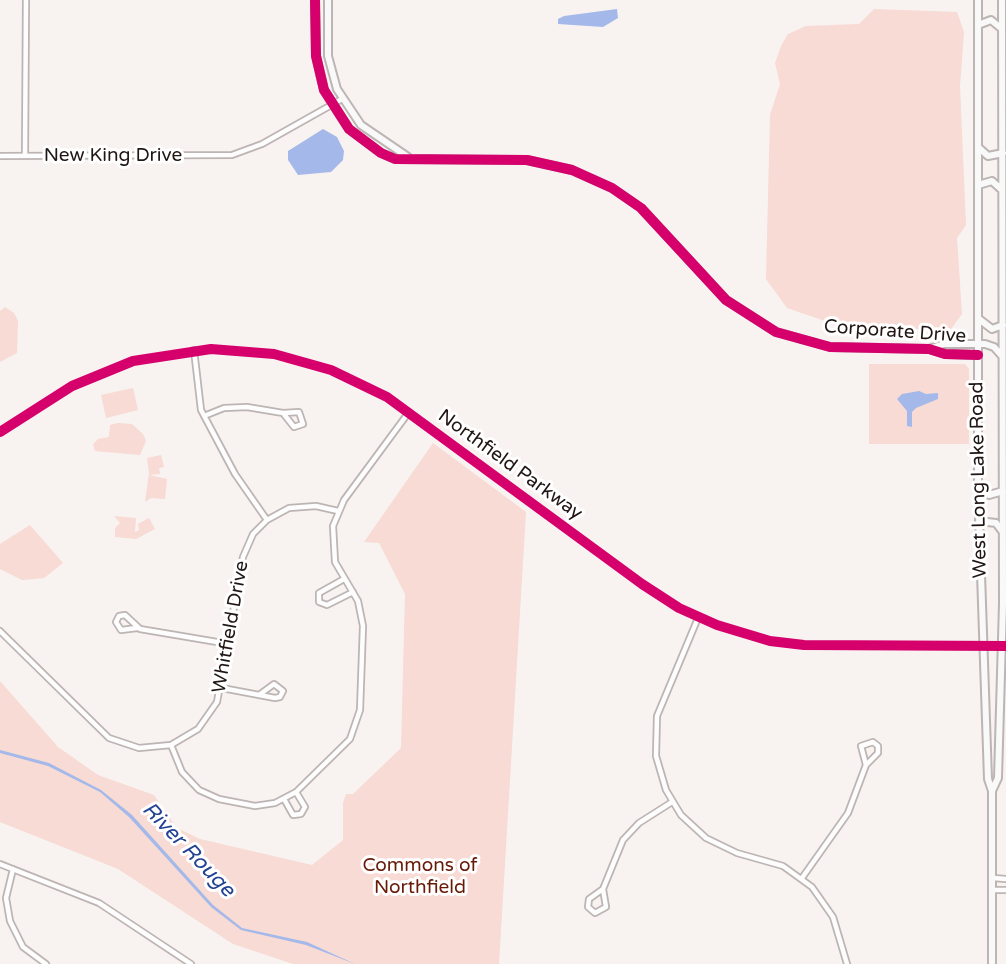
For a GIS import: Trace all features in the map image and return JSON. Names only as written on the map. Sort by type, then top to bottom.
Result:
[{"type":"main road","name":"Corporate Drive","points":[[315,0],[317,65],[332,105],[349,129],[369,146],[395,159],[527,160],[572,170],[612,188],[641,208],[726,300],[767,328],[793,339],[830,347],[929,349],[945,354],[978,355]]},
{"type":"main road","points":[[328,0],[329,64],[342,99],[361,125],[408,157]]},
{"type":"main road","name":"West Long Lake Road","points":[[978,0],[978,486],[988,779],[992,791],[992,964]]},
{"type":"main road","name":"West Long Lake Road","points":[[992,791],[998,778],[1004,646],[1002,0]]},
{"type":"main road","points":[[978,24],[991,20],[1002,29]]},
{"type":"main road","points":[[369,146],[376,137]]},
{"type":"main road","points":[[978,147],[988,156],[1003,153]]},
{"type":"main road","points":[[978,185],[992,181],[1003,191]]},
{"type":"main road","points":[[978,317],[988,328],[1004,325]]},
{"type":"main road","name":"Corporate Drive","points":[[929,349],[944,344],[978,344]]},
{"type":"main road","points":[[978,344],[994,346],[1003,357]]},
{"type":"main road","points":[[978,486],[989,495],[1003,491]]},
{"type":"main road","points":[[979,521],[996,523],[1003,532]]},
{"type":"main road","points":[[986,728],[992,733],[1000,731]]},
{"type":"street","name":"New King Drive","points":[[26,0],[25,156],[232,155],[262,144],[342,99]]},
{"type":"street","points":[[0,156],[25,156]]},
{"type":"street","points":[[194,350],[199,402],[204,416],[235,474],[267,520],[282,511],[303,506],[338,511]]},
{"type":"street","name":"Northfield Parkway","points":[[0,432],[91,377],[133,361],[194,350],[249,350],[306,361],[368,386],[409,412],[642,584],[699,617],[748,635],[804,645],[1004,646]]},
{"type":"street","points":[[204,416],[240,406],[283,413],[299,412],[303,416],[303,424],[292,426],[283,413]]},
{"type":"street","points":[[0,631],[109,738],[139,748],[171,746],[186,778],[210,796],[248,806],[284,799],[296,792],[341,750],[358,723],[363,626],[361,610],[332,549],[333,526],[338,511],[409,412]]},
{"type":"street","name":"Whitfield Drive","points":[[171,746],[203,724],[214,709],[222,688],[243,557],[253,534],[267,520]]},
{"type":"street","points":[[344,579],[319,593],[320,604],[331,604],[353,592]]},
{"type":"street","points":[[137,628],[125,615],[119,616],[116,621],[121,630],[137,628],[229,644]]},
{"type":"street","points":[[699,617],[664,694],[656,724],[657,766],[672,802],[694,829],[719,846],[774,862],[802,878],[829,909],[847,964]]},
{"type":"street","points":[[222,688],[259,695],[278,698],[283,691],[274,684],[259,695]]},
{"type":"street","points":[[802,878],[844,822],[866,765],[878,753],[878,746],[873,742],[861,746],[866,765]]},
{"type":"street","points":[[284,799],[293,814],[301,814],[305,807],[296,792]]},
{"type":"street","points":[[603,889],[606,907],[595,913],[590,910],[588,902],[603,889],[617,852],[627,835],[639,823],[672,802]]},
{"type":"street","points":[[0,864],[99,903],[191,964]]},
{"type":"street","points":[[13,869],[6,898],[10,921],[23,947],[46,964]]},
{"type":"street","points":[[993,878],[1006,879]]},
{"type":"street","points":[[993,890],[1006,890]]},
{"type":"green space","points":[[874,9],[957,12],[964,32],[960,86],[966,225],[957,238],[962,314],[951,329],[848,329],[787,308],[766,279],[770,115],[780,84],[775,63],[781,46],[788,34],[806,26],[859,24]]},
{"type":"green space","points":[[5,307],[14,313],[18,321],[17,353],[0,362],[0,311]]},
{"type":"green space","points":[[869,364],[965,364],[969,369],[969,444],[869,444]]},
{"type":"green space","points":[[133,388],[138,410],[106,418],[101,395]]},
{"type":"green space","points":[[132,424],[143,434],[146,441],[140,455],[95,451],[93,444],[98,439],[109,437],[110,425]]},
{"type":"green space","name":"Commons of Northfield","points":[[433,443],[526,512],[499,964],[293,964],[233,944],[118,869],[0,822],[0,681],[58,747],[98,775],[154,795],[177,828],[200,839],[312,865],[343,840],[343,803],[346,794],[353,794],[401,748],[405,594],[379,543],[364,542]]},
{"type":"green space","points":[[161,455],[164,467],[159,468],[160,474],[149,475],[167,479],[165,499],[151,498],[145,502],[149,473],[147,458]]},
{"type":"green space","points":[[114,516],[136,518],[135,532],[139,530],[138,524],[149,518],[155,529],[136,539],[115,537],[115,528],[120,523]]},
{"type":"green space","points":[[30,525],[63,563],[44,578],[22,580],[0,569],[0,544]]},
{"type":"water","points":[[617,9],[618,18],[603,27],[558,24],[558,19],[564,16]]},
{"type":"water","points":[[323,129],[337,137],[344,151],[343,160],[331,172],[298,175],[288,160],[288,151]]},
{"type":"water","points":[[919,391],[926,394],[938,393],[938,399],[916,408],[912,412],[912,427],[907,426],[907,411],[897,399],[902,394]]},
{"type":"water","points":[[0,750],[49,763],[101,790],[132,815],[213,905],[242,928],[307,942],[355,964],[306,945],[241,930],[211,907],[129,817],[100,792],[48,766],[0,753]]},
{"type":"cycle path","points":[[315,0],[316,56],[324,90],[349,129],[381,153],[395,159],[527,160],[572,170],[612,188],[641,208],[726,300],[776,332],[830,347],[929,349],[945,354],[978,355]]},
{"type":"cycle path","points":[[0,432],[72,386],[133,361],[211,349],[274,354],[331,370],[387,397],[642,584],[679,608],[717,625],[770,641],[804,645],[1006,646]]},
{"type":"water label","name":"River Rouge","points":[[188,850]]}]
